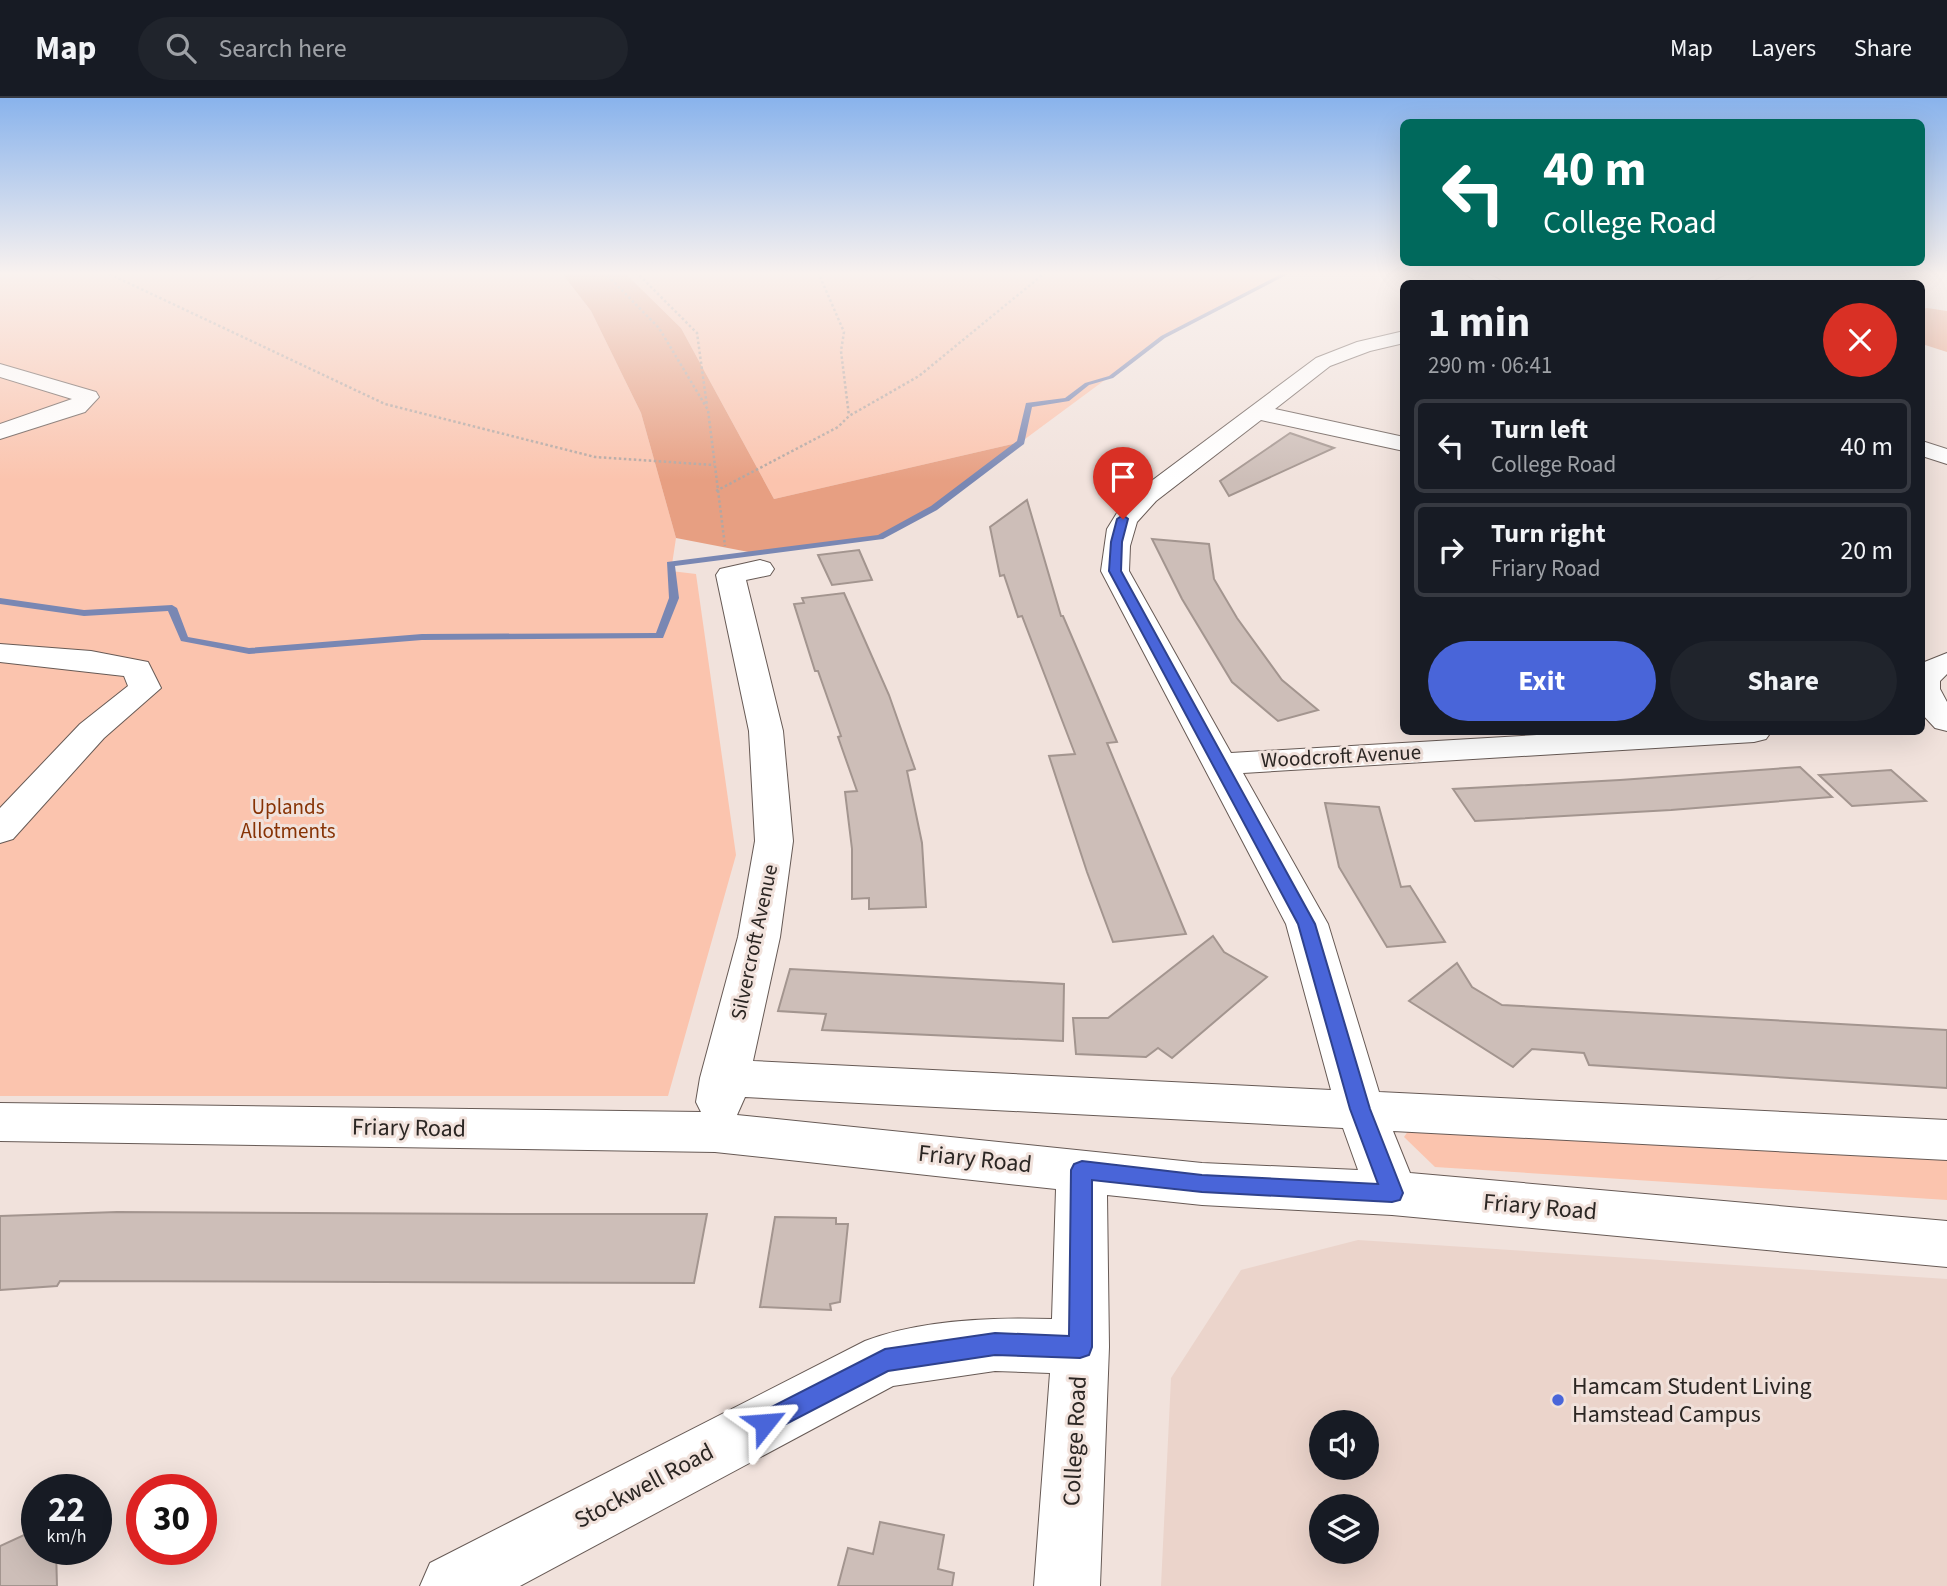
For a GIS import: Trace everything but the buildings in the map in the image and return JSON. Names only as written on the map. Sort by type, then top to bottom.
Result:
[{"type":"street","points":[[1384,341],[1364,346],[1323,362],[1147,496],[1123,519],[1116,542],[1115,571],[1307,924],[1360,1109],[1392,1193]]},
{"type":"street","points":[[0,370],[88,397],[77,407],[0,432]]},
{"type":"street","points":[[1255,412],[1400,442]]},
{"type":"street","points":[[1925,449],[1947,457]]},
{"type":"street","name":"Silvercroft Avenue","points":[[715,1132],[724,1078],[759,937],[774,841],[766,730],[730,575],[760,569]]},
{"type":"street","points":[[0,653],[91,661],[137,669],[145,688],[92,731],[0,831]]},
{"type":"street","points":[[1925,677],[1930,671],[1947,663]]},
{"type":"street","points":[[1925,696],[1938,721]]},
{"type":"street","name":"Woodcroft Avenue","points":[[1221,764],[1705,735]]},
{"type":"street","points":[[724,1078],[1947,1140]]},
{"type":"street","name":"Friary Road","points":[[0,1122],[715,1132],[1202,1184],[1392,1193],[1947,1244]]},
{"type":"street","name":"College Road","points":[[1067,1586],[1080,1347],[1082,1170]]},
{"type":"street","name":"Stockwell Road","points":[[453,1586],[885,1360],[995,1344],[1080,1347]]},
{"type":"path","points":[[252,341],[385,404],[595,457],[714,465]]},
{"type":"path","points":[[667,341],[708,411]]},
{"type":"path","points":[[698,341],[725,548]]},
{"type":"path","points":[[843,341],[841,351],[849,416]]},
{"type":"path","points":[[716,491],[838,427],[849,416],[919,376],[964,341]]},
{"type":"shaded area","points":[[606,341],[688,341],[774,499],[1021,442],[934,508],[880,537],[759,554],[676,538],[641,413]]},
{"type":"shaded area","points":[[1925,341],[1947,341],[1947,352],[1925,345]]},
{"type":"shaded area","name":"Hamcam Student Living Hamstead Campus","points":[[1358,1240],[1947,1279],[1947,1586],[1161,1586],[1171,1378],[1241,1270]]},
{"type":"green space","name":"Uplands Allotments","points":[[0,341],[606,341],[641,413],[676,538],[671,571],[696,574],[736,855],[668,1096],[0,1096]]},
{"type":"green space","points":[[688,341],[1157,341],[1021,442],[774,499]]},
{"type":"green space","points":[[1413,1124],[1947,1155],[1947,1200],[1435,1167],[1404,1137]]},
{"type":"waterway","points":[[0,601],[84,613],[172,608],[184,639],[249,651],[422,637],[660,636],[674,598],[670,564],[880,537],[934,508],[1021,442],[1029,405],[1067,400],[1087,384],[1111,377],[1157,341]]},
{"type":"place","name":"Hamcam Student Living Hamstead Campus","points":[[1558,1400]]},
{"type":"route","points":[[765,1423],[885,1360],[995,1344],[1080,1347],[1082,1170],[1202,1184],[1392,1193],[1360,1109],[1307,924],[1115,571],[1116,542],[1123,519]]}]
